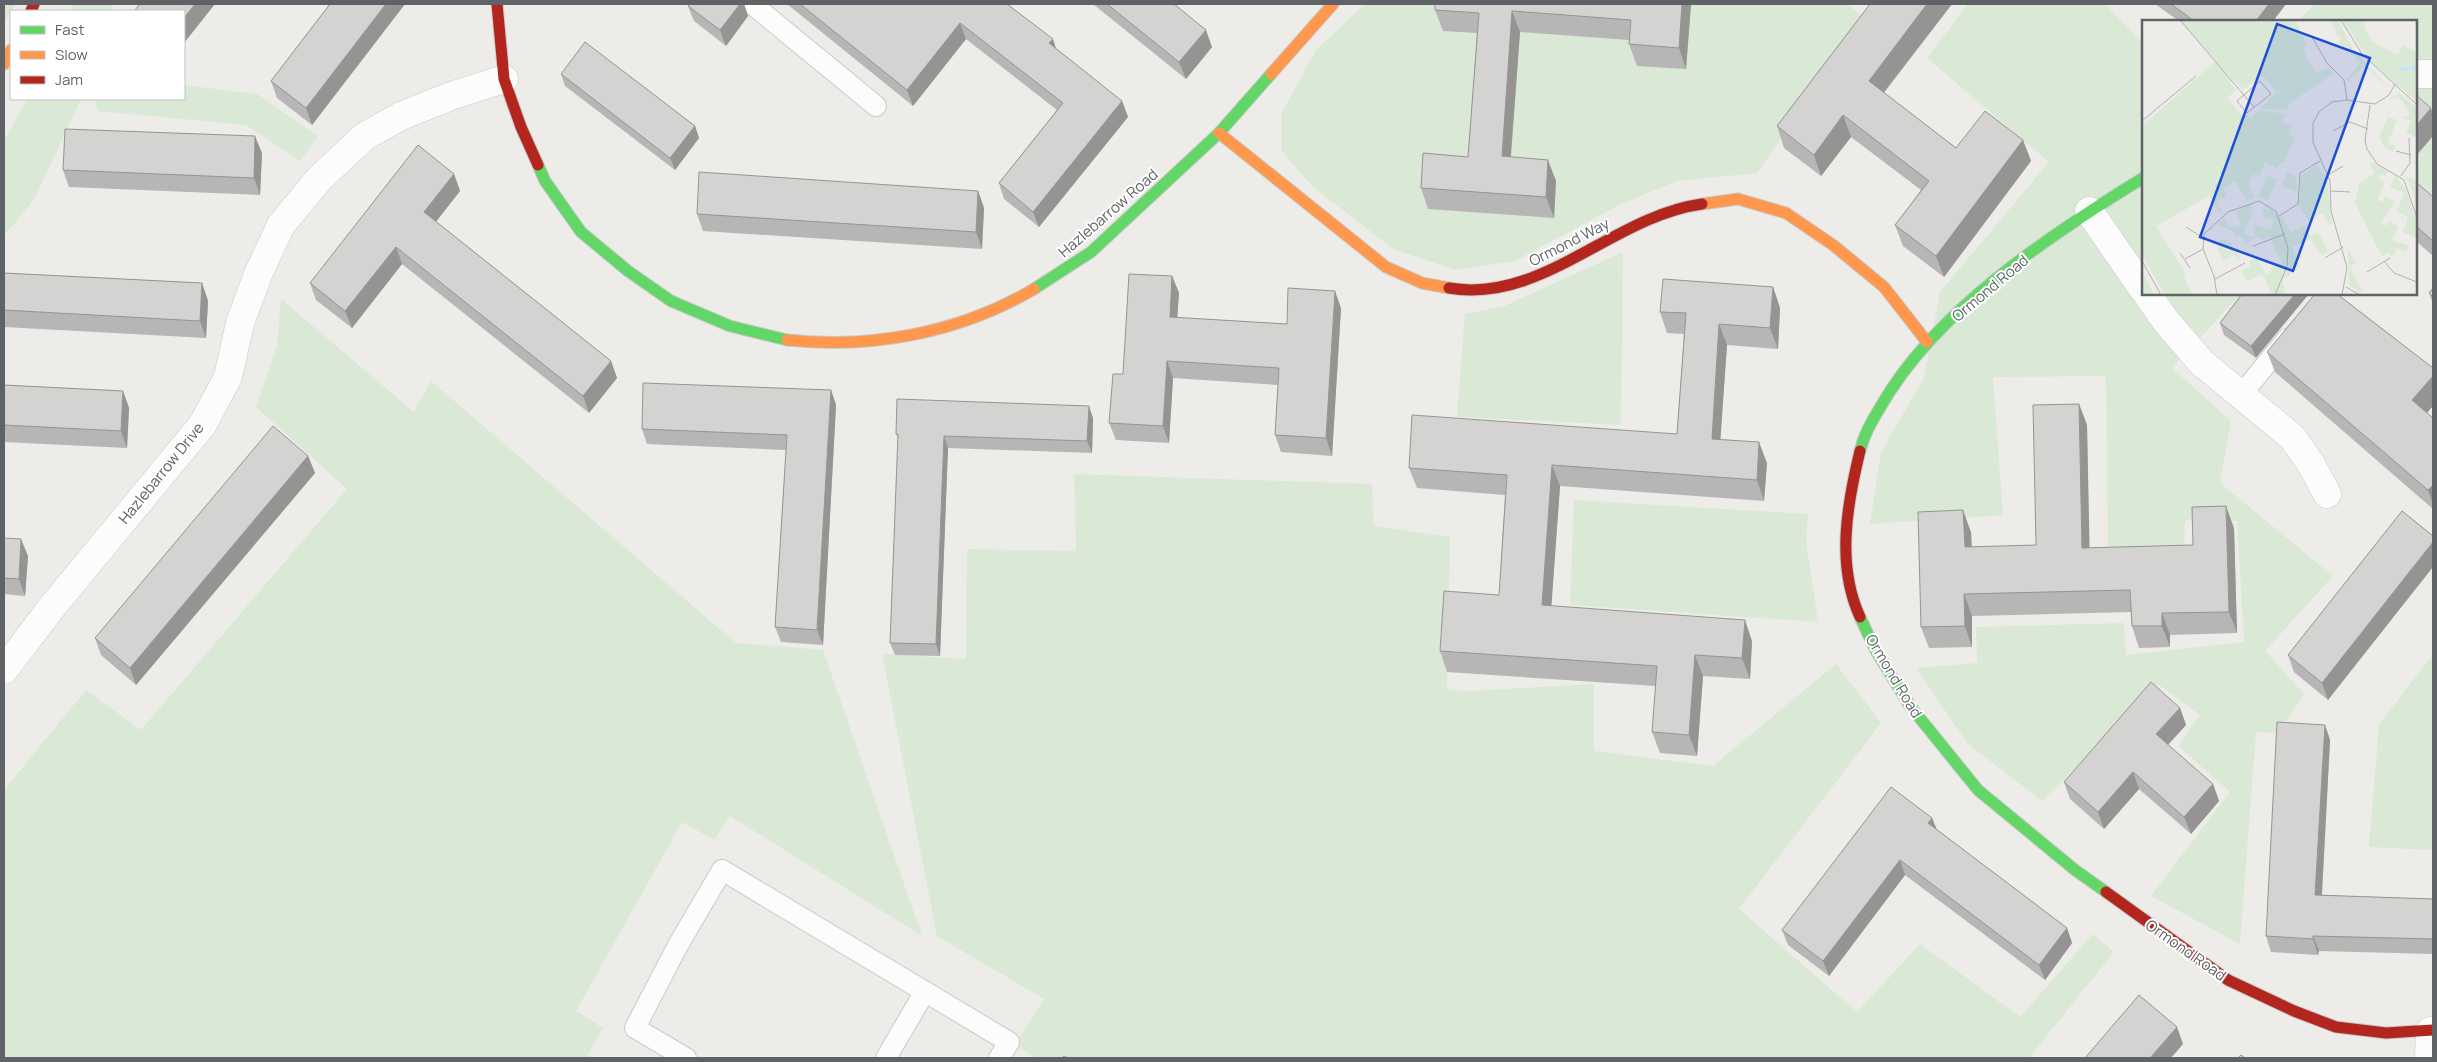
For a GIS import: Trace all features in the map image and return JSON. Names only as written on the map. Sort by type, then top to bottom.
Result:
[{"type":"street","name":"Hazlebarrow Road","points":[[497,4],[504,79],[521,127],[545,181],[581,232],[628,271],[671,301],[730,326],[788,340],[865,342],[926,332],[1002,308],[1055,277],[1091,252],[1219,133],[1333,4]]},
{"type":"street","points":[[4,64],[10,52]]},
{"type":"street","points":[[2417,74],[2433,74]]},
{"type":"street","name":"Hazlebarrow Drive","points":[[4,670],[52,607],[203,424],[228,377],[240,323],[259,272],[281,225],[319,179],[365,136],[401,116],[504,79]]},
{"type":"street","name":"Ormond Way","points":[[1219,133],[1386,267],[1422,284],[1467,291],[1524,282],[1641,223],[1686,206],[1738,199],[1786,213],[1833,245],[1884,287],[1927,342]]},
{"type":"street","name":"Ormond Road","points":[[2142,179],[2089,211],[1996,278],[1927,342],[1891,388],[1864,435],[1851,487],[1845,546],[1852,600],[1875,649],[1910,706],[1978,790],[2075,870],[2228,980],[2278,1004],[2336,1027],[2386,1033],[2432,1031],[2428,1058]]},
{"type":"street","points":[[2089,211],[2142,288]]},
{"type":"street","points":[[2147,295],[2165,320],[2202,363],[2292,436],[2311,464],[2327,494]]},
{"type":"lane","points":[[752,4],[876,106]]},
{"type":"lane","points":[[2241,395],[2300,323]]},
{"type":"lane","points":[[686,1058],[635,1028],[677,947],[722,870],[924,993],[1009,1042],[999,1058]]},
{"type":"lane","points":[[886,1058],[924,993]]},
{"type":"green space","points":[[4,4],[16,4],[12,10],[10,10],[4,23]]},
{"type":"green space","points":[[73,4],[113,4],[110,10],[70,10]]},
{"type":"green space","points":[[1365,4],[1847,4],[1865,18],[1757,173],[1677,181],[1619,205],[1515,261],[1456,270],[1393,249],[1312,186],[1282,151],[1282,112],[1316,50]]},
{"type":"green space","points":[[1968,4],[2105,4],[2142,42],[2142,295],[2240,295],[2172,368],[2231,421],[2220,483],[2333,576],[2265,651],[2304,694],[2278,733],[2256,732],[2240,944],[2151,896],[2230,792],[2178,746],[2200,715],[2159,685],[2042,801],[1968,744],[1916,668],[1977,663],[1976,627],[2124,623],[2126,655],[2244,642],[2237,521],[2185,520],[2184,553],[2108,553],[2106,376],[1993,377],[2003,515],[1870,524],[1881,452],[1924,378],[1940,292],[2049,162],[1927,58]]},
{"type":"green space","points":[[2314,4],[2433,4],[2433,202],[2417,188],[2417,164],[2420,159],[2417,157],[2417,20],[2300,20]]},
{"type":"green space","points":[[185,85],[257,94],[318,136],[300,161],[246,125],[98,111],[94,100],[185,100]]},
{"type":"green space","points":[[26,100],[81,100],[35,198],[4,236],[4,141]]},
{"type":"green space","points":[[1623,252],[1621,425],[1457,417],[1465,314],[1504,306]]},
{"type":"green space","points":[[281,299],[414,412],[431,381],[736,643],[823,650],[922,936],[730,816],[714,840],[682,822],[576,1011],[603,1028],[587,1056],[591,1058],[4,1058],[4,790],[86,690],[141,730],[347,489],[256,407],[277,346]]},
{"type":"green space","points":[[1074,474],[1372,484],[1374,526],[1450,537],[1447,690],[1471,691],[1594,684],[1594,751],[1713,766],[1836,664],[1881,723],[1739,909],[1857,1012],[1920,944],[2020,1017],[2093,934],[2114,952],[2029,1058],[1036,1058],[1015,1045],[1044,999],[937,936],[882,654],[966,659],[967,549],[1076,551]]},
{"type":"green space","points":[[1574,500],[1808,514],[1806,541],[1818,622],[1570,605]]},
{"type":"green space","points":[[2433,655],[2433,850],[2369,847],[2379,724]]},
{"type":"building","points":[[140,4],[195,4],[185,17],[185,10],[135,10]]},
{"type":"building","points":[[330,4],[386,4],[306,108],[271,81]]},
{"type":"building","points":[[689,4],[740,4],[720,30],[688,6]]},
{"type":"building","points":[[800,4],[1007,4],[1053,39],[1049,43],[1122,101],[1033,212],[999,183],[1063,103],[960,23],[907,90]]},
{"type":"building","points":[[1107,4],[1174,4],[1206,30],[1179,62]]},
{"type":"building","points":[[1435,4],[1682,4],[1679,48],[1629,44],[1631,20],[1512,11],[1502,156],[1548,160],[1546,197],[1421,188],[1423,153],[1468,157],[1479,13],[1435,10]]},
{"type":"building","points":[[1870,4],[1927,4],[1869,81],[1956,148],[1985,111],[2023,140],[1936,256],[1895,225],[1929,181],[1843,115],[1814,155],[1777,126]]},
{"type":"building","points":[[2171,4],[2269,4],[2257,20],[2193,20]]},
{"type":"building","points":[[585,42],[695,126],[670,158],[561,74]]},
{"type":"building","points":[[2417,96],[2431,108],[2417,125]]},
{"type":"building","points":[[65,129],[255,136],[254,178],[63,170]]},
{"type":"building","points":[[418,145],[454,174],[424,212],[611,361],[583,396],[396,247],[345,311],[310,283]]},
{"type":"building","points":[[699,172],[978,191],[976,232],[697,214]]},
{"type":"building","points":[[2417,183],[2433,197],[2433,241],[2417,227]]},
{"type":"building","points":[[4,273],[202,283],[200,321],[4,310]]},
{"type":"building","points":[[1129,274],[1172,276],[1170,317],[1287,324],[1288,288],[1335,291],[1326,438],[1275,435],[1279,368],[1167,361],[1163,426],[1109,423],[1113,374],[1123,374]]},
{"type":"building","points":[[1663,279],[1773,287],[1770,328],[1719,324],[1712,439],[1759,442],[1757,480],[1552,465],[1542,605],[1745,620],[1742,658],[1695,655],[1689,735],[1652,732],[1657,666],[1440,651],[1444,591],[1499,595],[1507,475],[1409,468],[1412,415],[1677,434],[1686,313],[1660,312]]},
{"type":"building","points":[[2433,288],[2433,297],[2429,293]]},
{"type":"building","points":[[2241,295],[2294,295],[2251,346],[2220,323]]},
{"type":"building","points":[[2314,295],[2338,295],[2433,368],[2433,376],[2412,400],[2433,418],[2433,485],[2428,490],[2267,352]]},
{"type":"building","points":[[643,383],[831,390],[817,630],[775,627],[787,435],[642,429]]},
{"type":"building","points":[[4,385],[123,391],[121,431],[4,425]]},
{"type":"building","points":[[897,399],[1089,406],[1087,441],[944,436],[936,644],[890,643],[898,434],[896,434]]},
{"type":"building","points":[[2079,404],[2082,548],[2193,545],[2192,507],[2226,506],[2229,612],[2162,613],[2162,626],[2132,626],[2130,590],[1964,594],[1965,626],[1921,627],[1918,512],[1963,510],[1965,547],[2036,545],[2033,405]]},
{"type":"building","points":[[273,426],[308,456],[130,668],[95,638]]},
{"type":"building","points":[[2402,511],[2433,536],[2433,542],[2322,683],[2288,655]]},
{"type":"building","points":[[4,538],[21,539],[19,579],[4,578]]},
{"type":"building","points":[[2151,682],[2180,708],[2156,734],[2213,784],[2184,817],[2133,772],[2098,812],[2064,782]]},
{"type":"building","points":[[2277,722],[2325,725],[2315,895],[2433,899],[2433,939],[2313,936],[2313,939],[2266,936]]},
{"type":"building","points":[[1891,787],[1932,818],[1928,823],[2067,928],[2039,965],[1900,860],[1823,961],[1782,930]]},
{"type":"building","points":[[2139,995],[2177,1027],[2150,1058],[2085,1058]]},
{"type":"traffic: fast","points":[[1034,289],[1091,252],[1219,133],[1271,74]]},
{"type":"traffic: fast","points":[[538,165],[545,181],[581,232],[628,271],[671,301],[730,326],[787,340]]},
{"type":"traffic: fast","points":[[1860,451],[1871,422],[1904,371],[1932,338],[1964,307],[1998,277],[2034,250],[2142,179]]},
{"type":"traffic: fast","points":[[1860,617],[1875,649],[1910,706],[1978,790],[2075,870],[2106,892]]},
{"type":"traffic: slow","points":[[1271,74],[1333,4]]},
{"type":"traffic: slow","points":[[4,64],[10,52]]},
{"type":"traffic: slow","points":[[1219,133],[1386,267],[1422,283],[1449,288]]},
{"type":"traffic: slow","points":[[1702,204],[1738,199],[1786,213],[1833,245],[1884,287],[1927,342]]},
{"type":"traffic: slow","points":[[787,340],[851,342],[914,334],[976,317],[1034,289]]},
{"type":"traffic: jam","points":[[31,10],[34,4]]},
{"type":"traffic: jam","points":[[497,4],[504,79],[521,127],[538,165]]},
{"type":"traffic: jam","points":[[1449,288],[1483,289],[1515,283],[1546,272],[1638,224],[1669,212],[1702,204]]},
{"type":"traffic: jam","points":[[1860,451],[1848,513],[1846,556],[1848,577],[1860,617]]},
{"type":"traffic: jam","points":[[2106,892],[2228,980],[2294,1011],[2336,1027],[2386,1033],[2433,1030]]}]
